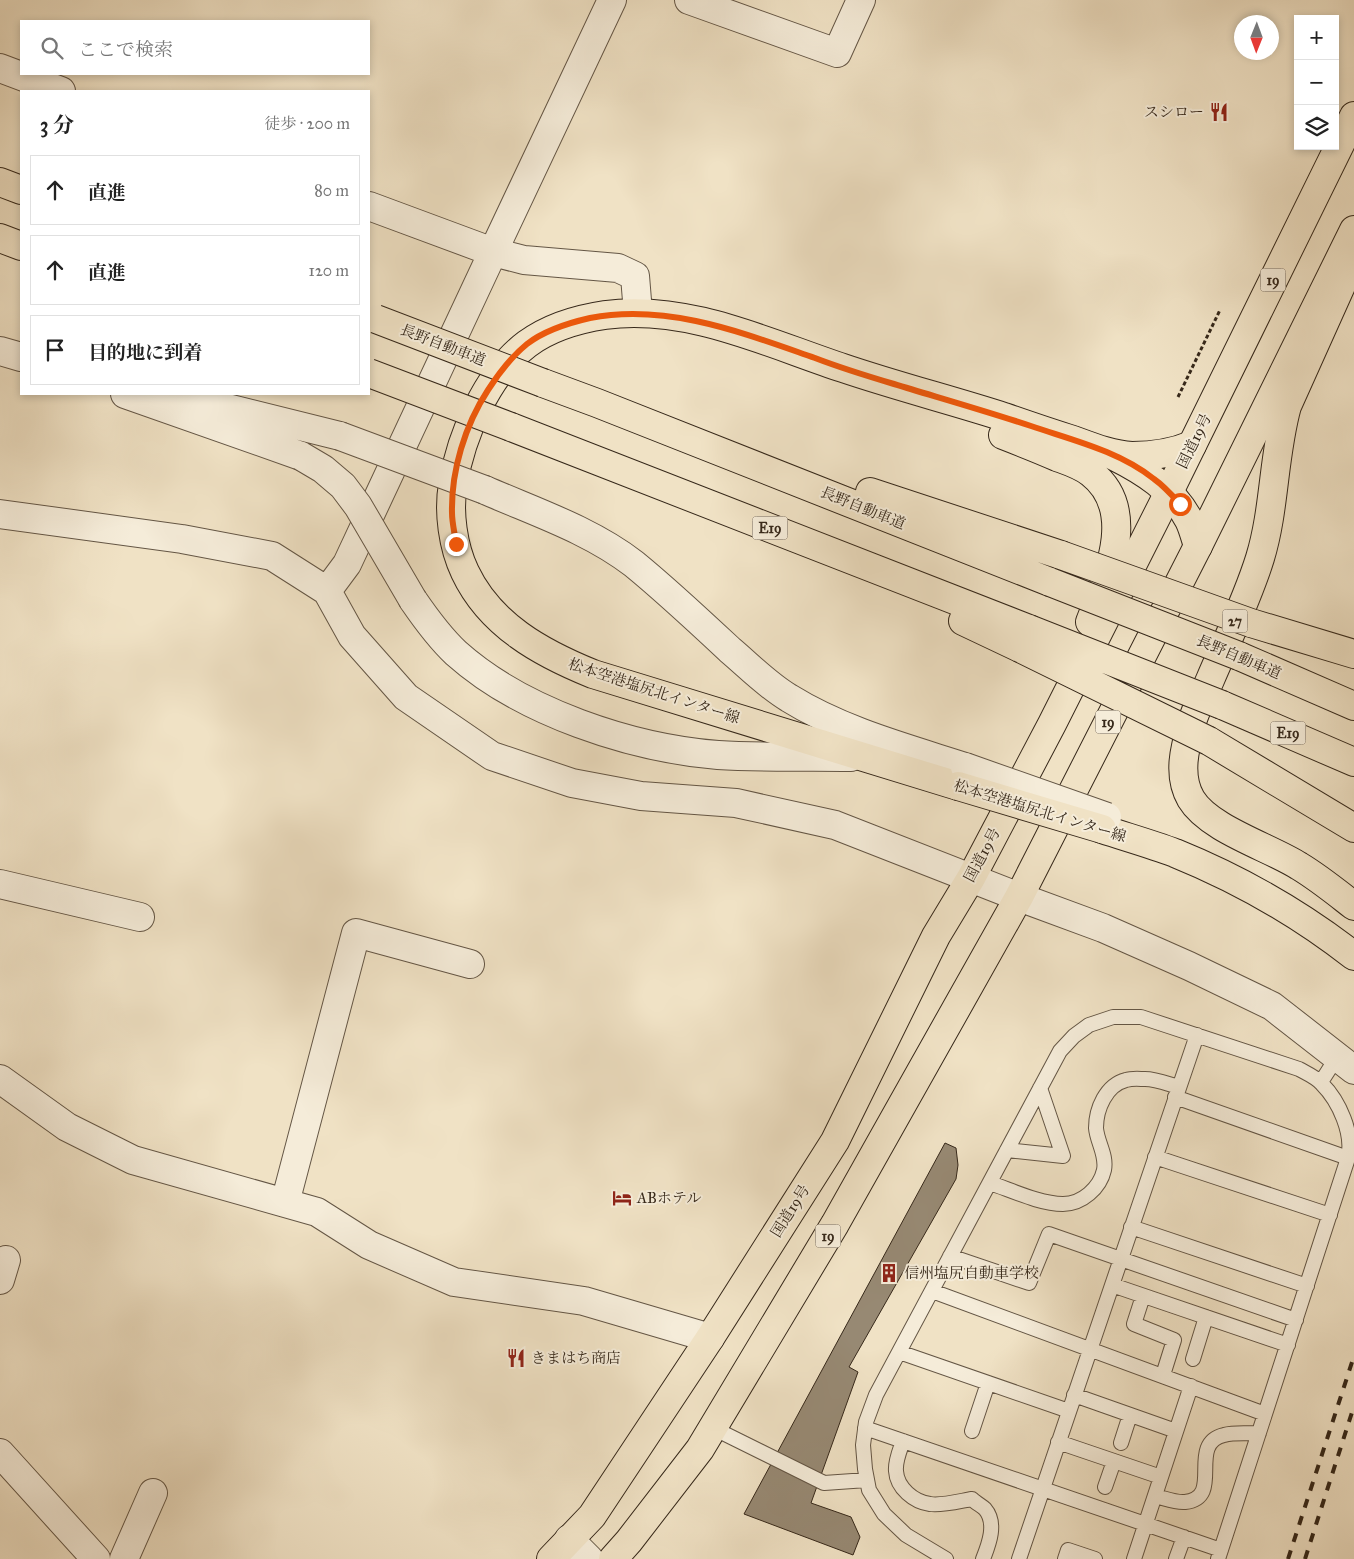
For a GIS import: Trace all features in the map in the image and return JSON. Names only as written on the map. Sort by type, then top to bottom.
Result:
[{"type":"main road","name":"国道19号","points":[[551,1559],[592,1516],[710,1338],[835,1141],[936,936],[971,878],[1052,724],[1169,492],[1354,116]]},
{"type":"main road","points":[[0,182],[20,190]]},
{"type":"main road","name":"19","points":[[613,1559],[694,1457],[713,1428],[835,1224],[1019,897],[1198,546],[1354,230]]},
{"type":"main road","points":[[0,238],[20,246]]},
{"type":"main road","name":"27","points":[[1354,258],[1287,406],[1280,430],[1268,523],[1260,558],[1252,581],[1193,718],[1186,743],[1183,764],[1185,782],[1191,798],[1202,813],[1299,865],[1354,906]]},
{"type":"main road","name":"松本空港塩尻北インター線","points":[[844,368],[749,335],[712,324],[674,316],[638,313],[606,315],[573,322],[549,331],[527,344],[510,360],[478,406],[468,432],[453,486],[452,515],[456,544],[465,572],[494,615],[514,632],[563,662],[593,674],[860,757],[961,777],[1104,823],[1241,883],[1284,906],[1354,956]]},
{"type":"main road","name":"長野自動車道","points":[[372,318],[597,402],[1239,656],[1354,706]]},
{"type":"main road","points":[[844,368],[992,413],[1102,450],[1131,456],[1155,455],[1174,452],[1192,445]]},
{"type":"main road","points":[[844,368],[1076,464],[1091,473],[1103,485],[1112,501],[1116,519],[1117,537],[1114,553],[1107,578],[1052,724]]},
{"type":"main road","name":"E19","points":[[370,372],[511,427],[1024,638],[1222,705],[1354,762]]},
{"type":"main road","points":[[597,402],[1061,555],[1251,623],[1354,654]]},
{"type":"main road","points":[[1102,450],[1153,478],[1169,492],[1180,504],[1190,522],[1198,546]]},
{"type":"main road","points":[[1024,638],[1209,741],[1354,828]]},
{"type":"street","points":[[327,591],[347,564],[612,0]]},
{"type":"street","points":[[689,0],[837,53],[861,0]]},
{"type":"street","points":[[0,68],[58,90]]},
{"type":"street","points":[[370,206],[494,252],[524,260],[618,268],[635,276],[638,313]]},
{"type":"street","points":[[0,351],[20,357]]},
{"type":"street","points":[[128,395],[300,456],[322,469],[343,486],[358,506],[413,600],[436,633],[457,654],[483,674],[536,704],[597,729],[637,741],[678,750],[718,755],[860,757]]},
{"type":"street","points":[[172,395],[340,436],[485,490],[574,529],[604,544],[632,563],[759,675],[788,698],[820,715],[961,777]]},
{"type":"street","points":[[0,514],[182,539],[272,556],[327,591],[352,636],[406,697],[492,756],[572,783],[641,796],[736,803],[835,825],[1103,928],[1189,966],[1272,1006],[1345,1063]]},
{"type":"street","points":[[0,884],[140,917]]},
{"type":"street","points":[[285,1203],[356,933],[470,964]]},
{"type":"street","points":[[0,1079],[67,1127],[133,1160],[317,1212],[369,1246],[454,1282],[584,1302],[710,1338]]},
{"type":"street","points":[[0,1453],[96,1559]]},
{"type":"street","points":[[124,1559],[153,1493]]},
{"type":"street","points":[[570,1539],[589,1559]]},
{"type":"lane","points":[[865,1428],[1184,1537],[1219,1554],[1350,1154],[1347,1129],[1338,1104],[1321,1082],[1299,1068],[1141,1017],[1113,1018],[1089,1025],[1074,1036],[1060,1051],[876,1395],[865,1428],[863,1445],[869,1490],[884,1514],[906,1535],[946,1559]]},
{"type":"lane","points":[[1019,1559],[1197,1035]]},
{"type":"lane","points":[[1321,1082],[1345,1063]]},
{"type":"lane","points":[[990,1183],[1046,1202],[1064,1204],[1084,1198],[1097,1185],[1104,1169],[1103,1151],[1096,1129],[1099,1105],[1109,1090],[1125,1080],[1147,1079],[1348,1158]]},
{"type":"lane","points":[[1007,1150],[1063,1156],[1040,1088]]},
{"type":"lane","points":[[1156,1157],[1330,1215]]},
{"type":"lane","points":[[1131,1227],[1307,1286]]},
{"type":"lane","points":[[950,1256],[1029,1283],[1049,1234],[1296,1320]]},
{"type":"lane","points":[[1112,1285],[1288,1345]]},
{"type":"lane","points":[[932,1291],[1265,1414]]},
{"type":"lane","points":[[1143,1296],[1134,1324],[1174,1340],[1163,1375]]},
{"type":"lane","points":[[1193,1359],[1206,1317]]},
{"type":"lane","points":[[899,1352],[1069,1410]]},
{"type":"lane","points":[[972,1431],[988,1383]]},
{"type":"lane","points":[[1134,1559],[1191,1386]]},
{"type":"lane","points":[[1074,1395],[1176,1431]]},
{"type":"lane","points":[[1121,1443],[1130,1415]]},
{"type":"lane","points":[[713,1428],[824,1483],[867,1480]]},
{"type":"lane","points":[[1155,1496],[1183,1503],[1195,1500],[1202,1492],[1206,1478],[1205,1453],[1212,1441],[1224,1435],[1259,1433]]},
{"type":"lane","points":[[903,1441],[898,1455],[896,1472],[901,1487],[915,1500],[931,1505],[972,1500],[986,1510],[991,1524],[990,1540],[983,1559]]},
{"type":"lane","points":[[1058,1442],[1161,1477]]},
{"type":"lane","points":[[1105,1487],[1114,1461]]},
{"type":"lane","points":[[1176,1559],[1184,1537]]},
{"type":"lane","points":[[1065,1559],[1068,1550],[1095,1559]]},
{"type":"path","points":[[1178,397],[1220,310]]},
{"type":"building","name":"信州塩尻自動車学校","points":[[945,1143],[956,1148],[958,1165],[956,1179],[849,1367],[858,1372],[811,1503],[851,1517],[860,1537],[853,1555],[744,1514]]},
{"type":"railway","points":[[1288,1559],[1354,1356]]},
{"type":"railway","points":[[1305,1559],[1354,1406]]},
{"type":"place","name":"スシロー","points":[[1219,112]]},
{"type":"place","name":"ABホテル","points":[[622,1198]]},
{"type":"place","name":"信州塩尻自動車学校","points":[[889,1273]]},
{"type":"place","name":"きまはち商店","points":[[516,1358]]},
{"type":"route","points":[[456,544],[452,515],[453,486],[460,455],[478,406],[510,360],[527,344],[549,331],[573,322],[606,315],[638,313],[674,316],[712,324],[1102,450],[1153,478],[1180,504]]}]
